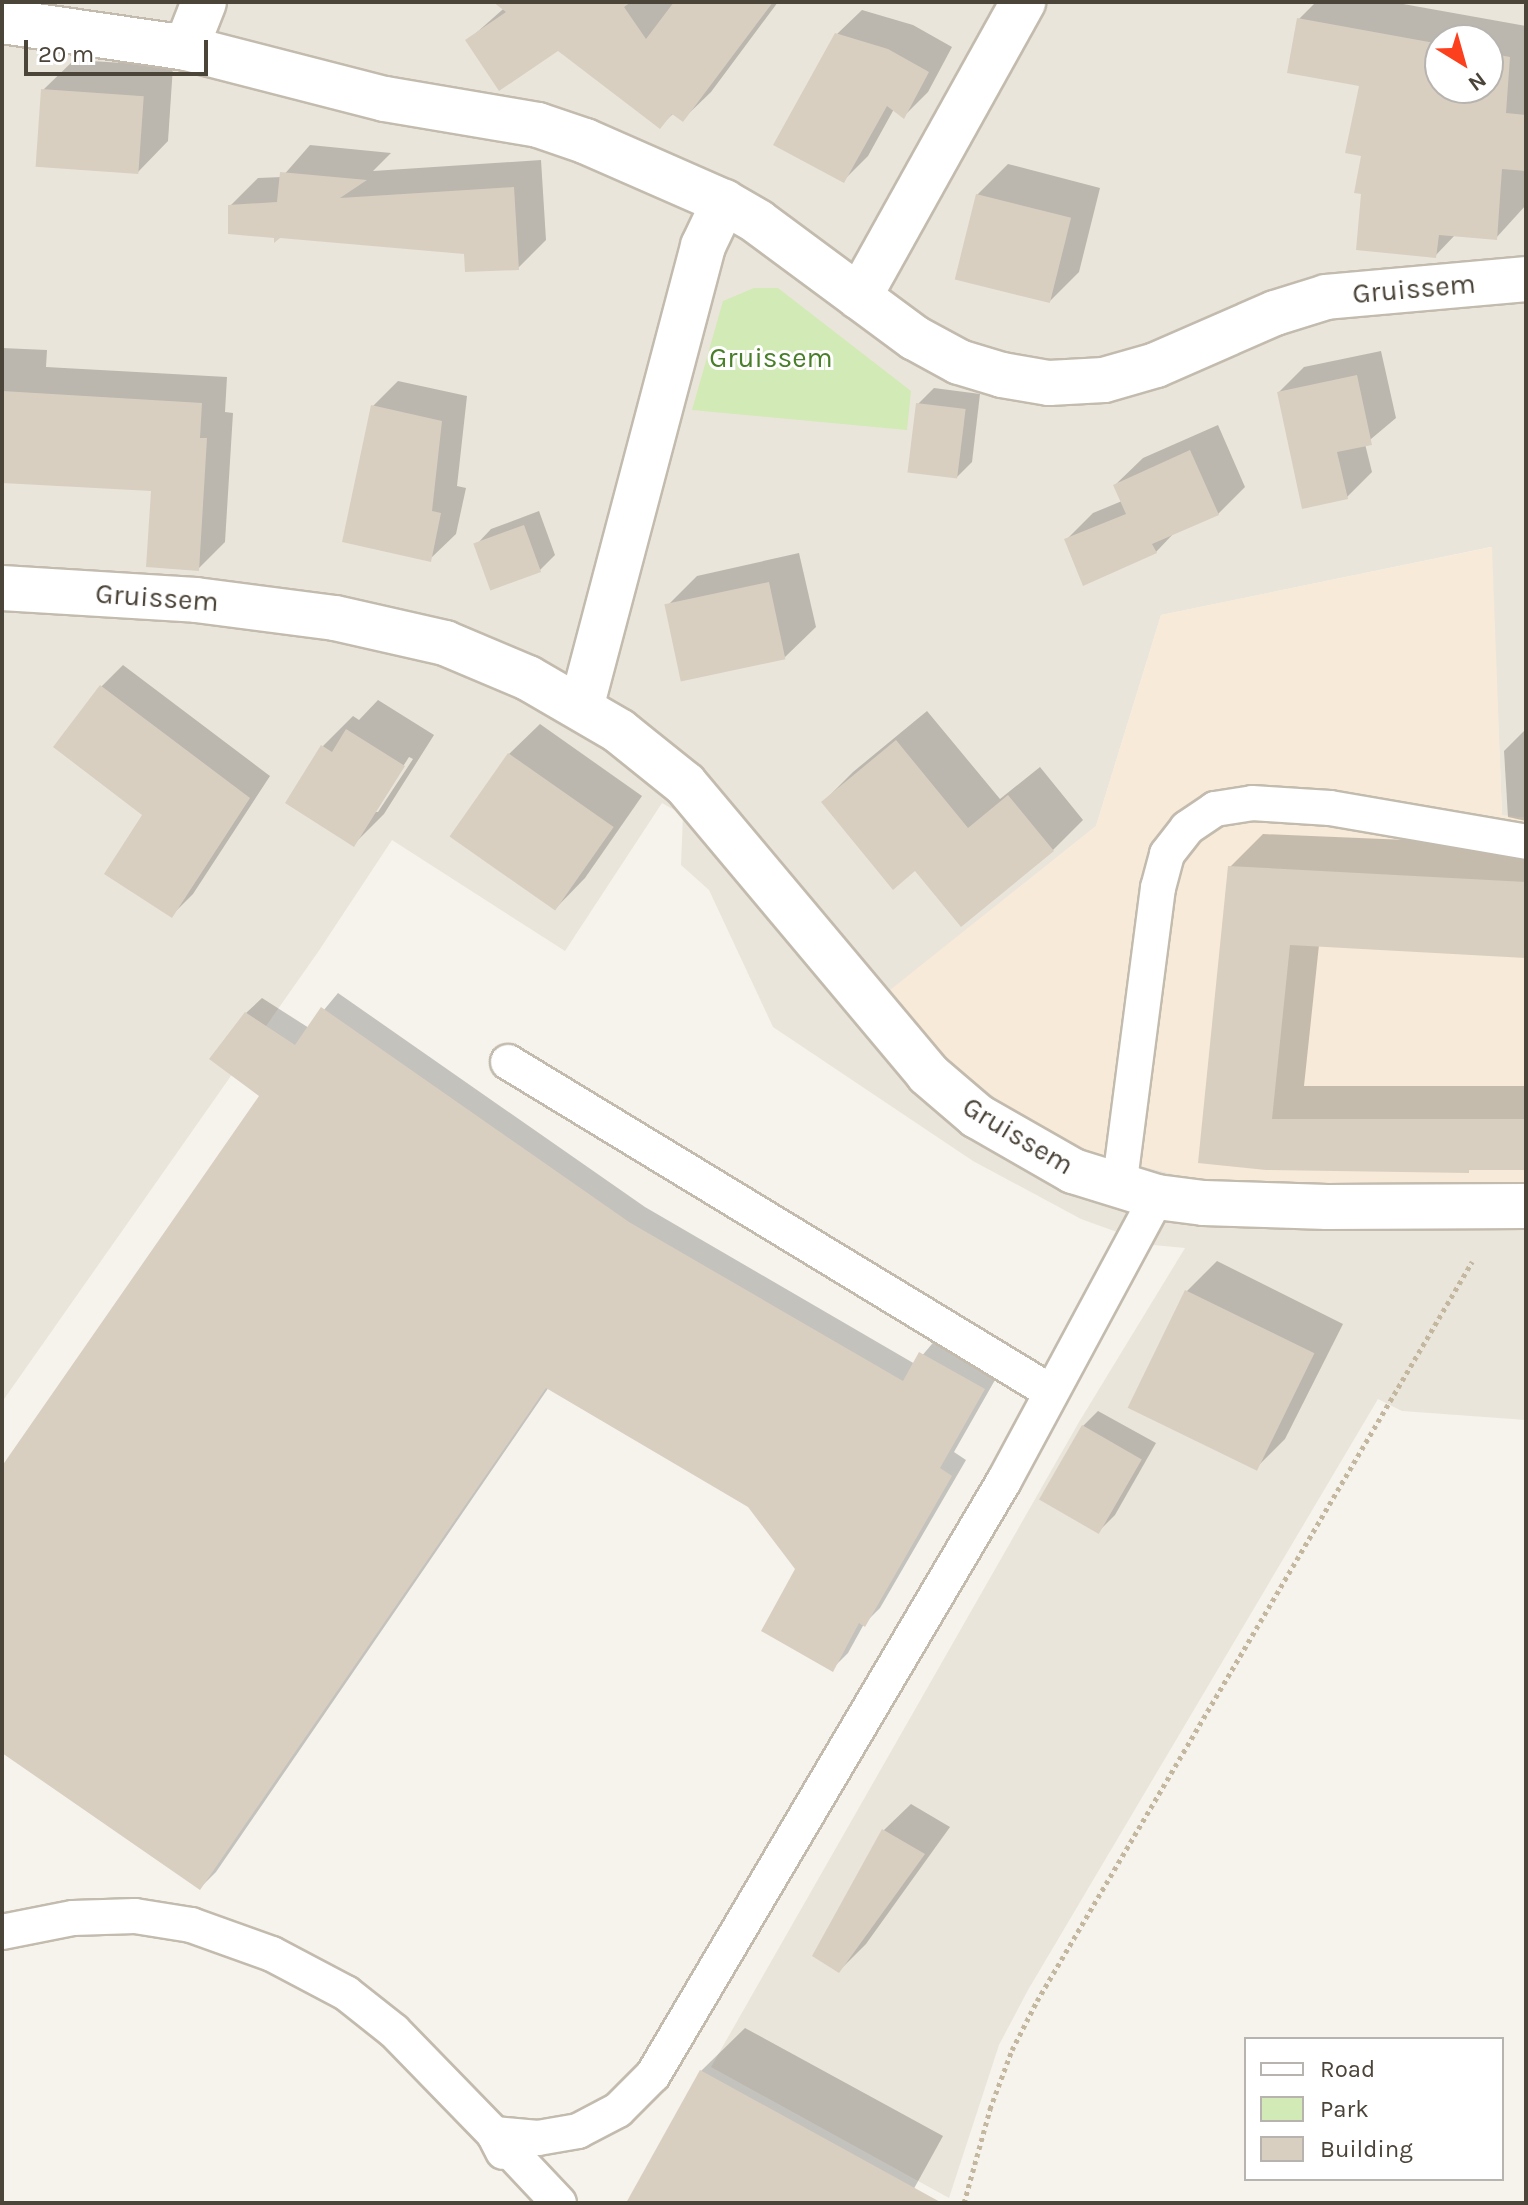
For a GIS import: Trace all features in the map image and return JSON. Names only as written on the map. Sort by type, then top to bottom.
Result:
[{"type":"street","points":[[186,48],[204,2]]},
{"type":"street","points":[[859,297],[1023,2]]},
{"type":"street","name":"Gruissem","points":[[2,21],[186,48],[385,99],[538,125],[585,141],[724,202],[915,338],[959,362],[1002,375],[1049,383],[1104,380],[1156,365],[1275,313],[1326,297],[1526,279]]},
{"type":"street","points":[[581,708],[703,246],[724,202]]},
{"type":"street","name":"Gruissem","points":[[2,588],[196,600],[379,627],[478,655],[581,708],[658,759],[685,784],[902,1045],[953,1097],[1027,1147],[1073,1171],[1138,1192],[1251,1206],[1510,1206]]},
{"type":"lane","points":[[494,2134],[538,2138],[578,2131],[618,2110],[653,2075],[1004,1481],[1051,1392],[1138,1192],[1158,888],[1167,854],[1187,828],[1215,809],[1252,803],[1330,808],[1526,842]]},
{"type":"lane","points":[[508,1062],[1051,1392]]},
{"type":"lane","points":[[2,1932],[73,1918],[135,1916],[191,1925],[272,1954],[316,1975],[372,2013],[415,2050],[559,2203]]},
{"type":"lane","points":[[494,2134],[528,2203]]},
{"type":"path","points":[[964,2203],[990,2109],[1012,2050],[1037,2001],[1475,1256],[1510,1206]]},
{"type":"shaded area","points":[[2,2],[1526,2],[1526,818],[1502,816],[1491,547],[1161,615],[1096,826],[891,990],[1094,1154],[1197,1180],[1314,1185],[1526,1185],[1526,1420],[1402,1411],[1378,1399],[1028,1990],[999,2045],[949,2198],[711,2067],[1079,1422],[1185,1248],[1153,1245],[1081,1219],[973,1161],[773,1027],[709,890],[681,865],[683,815],[662,803],[565,951],[392,840],[318,952],[2,1402]]},
{"type":"shaded area","points":[[1492,547],[1502,815],[1526,818],[1526,1185],[1314,1185],[1197,1180],[1094,1154],[1003,1104],[938,1052],[890,990],[1096,826],[1161,615]]},
{"type":"green space","name":"Gruissem","points":[[754,288],[778,288],[911,391],[907,430],[692,410],[723,301]]},
{"type":"building","points":[[493,2],[631,2],[624,7],[646,39],[674,2],[773,2],[683,122],[672,114],[660,129],[558,51],[499,91],[465,40],[506,12]]},
{"type":"building","points":[[1297,18],[1424,41],[1424,104],[1504,104],[1504,56],[1510,57],[1506,113],[1526,115],[1526,171],[1502,169],[1497,240],[1439,235],[1436,258],[1356,250],[1361,194],[1354,193],[1361,156],[1345,153],[1359,86],[1287,73]]},
{"type":"building","points":[[835,33],[888,49],[929,72],[904,119],[887,106],[844,183],[773,145]]},
{"type":"building","points":[[41,89],[144,96],[138,174],[36,167]]},
{"type":"building","points":[[280,172],[367,180],[340,198],[514,187],[519,270],[465,272],[464,254],[280,238],[274,243],[274,238],[228,234],[228,205],[277,202]]},
{"type":"building","points":[[976,194],[1071,218],[1050,303],[955,279]]},
{"type":"building","points":[[1357,375],[1372,445],[1337,452],[1348,499],[1302,509],[1277,392]]},
{"type":"building","points":[[2,391],[202,403],[200,438],[207,438],[199,571],[146,567],[151,491],[2,483]]},
{"type":"building","points":[[916,403],[966,409],[957,479],[907,472]]},
{"type":"building","points":[[371,405],[442,421],[432,511],[441,513],[431,562],[342,542]]},
{"type":"building","points":[[1190,450],[1219,515],[1152,544],[1157,553],[1083,586],[1064,539],[1126,514],[1113,485]]},
{"type":"building","points":[[524,525],[541,572],[490,590],[473,543]]},
{"type":"building","points":[[769,582],[785,659],[681,682],[664,604]]},
{"type":"building","points":[[100,685],[250,798],[172,918],[104,874],[142,815],[53,747]]},
{"type":"building","points":[[346,729],[405,766],[354,847],[285,803],[321,745],[332,752]]},
{"type":"building","points":[[896,740],[968,828],[1008,795],[1054,851],[961,927],[915,871],[893,890],[821,802]]},
{"type":"building","points":[[508,753],[614,827],[555,911],[449,837]]},
{"type":"building","points":[[1228,866],[1526,882],[1526,958],[1290,945],[1272,1119],[1526,1119],[1526,1170],[1469,1170],[1469,1173],[1266,1170],[1198,1163]]},
{"type":"building","points":[[321,1007],[629,1222],[903,1381],[919,1352],[985,1389],[940,1468],[952,1476],[865,1627],[859,1623],[833,1672],[761,1631],[795,1569],[748,1507],[546,1388],[200,1890],[2,1753],[2,1466],[259,1096],[209,1059],[245,1012],[295,1045]]},
{"type":"building","points":[[1185,1290],[1314,1353],[1257,1471],[1128,1408]]},
{"type":"building","points":[[1082,1425],[1142,1460],[1099,1534],[1039,1499]]},
{"type":"building","points":[[882,1829],[925,1854],[839,1973],[812,1956]]},
{"type":"building","points":[[700,2070],[942,2203],[626,2203]]}]
